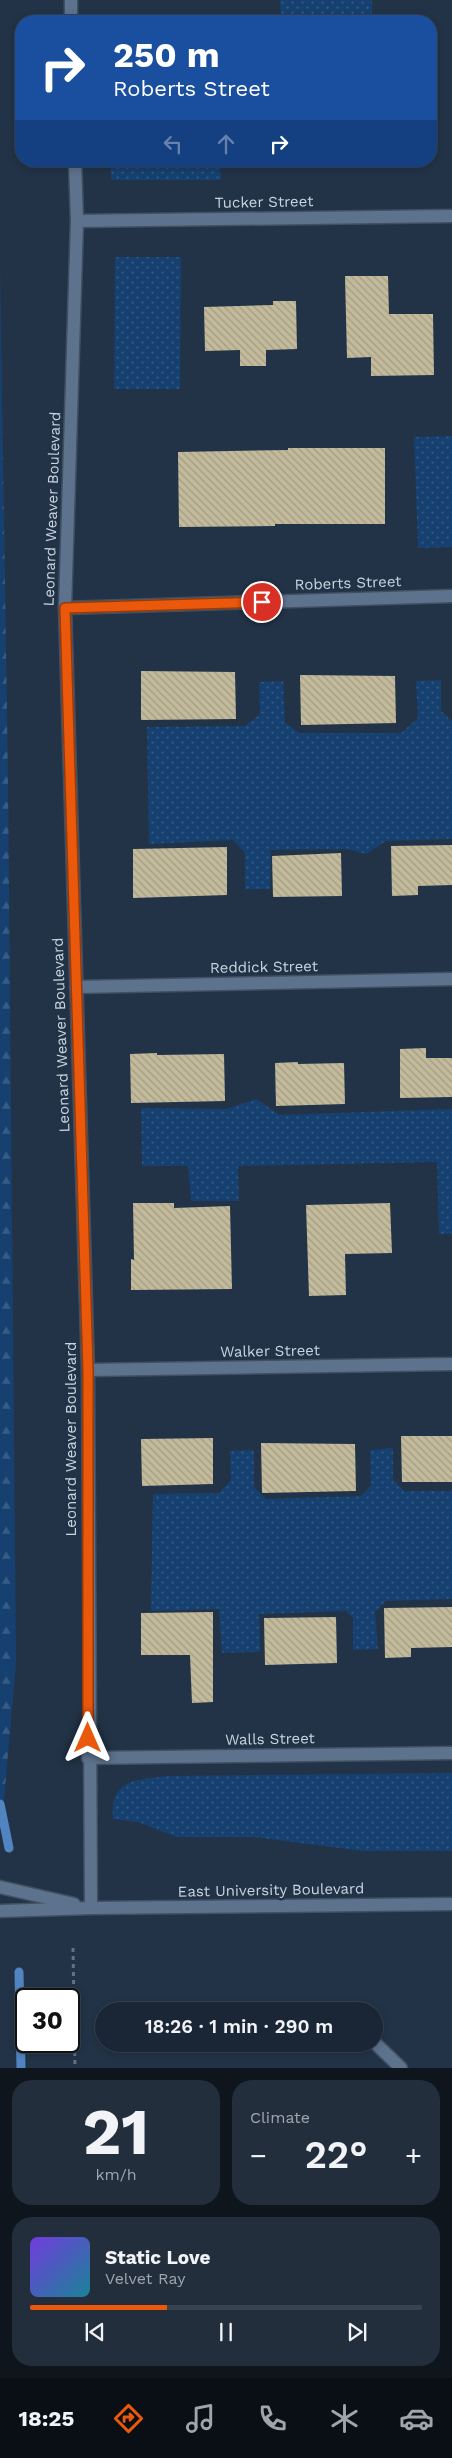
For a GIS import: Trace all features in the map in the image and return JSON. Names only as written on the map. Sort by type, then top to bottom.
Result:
[{"type":"street","points":[[71,0],[71,15]]},
{"type":"street","name":"Leonard Weaver Boulevard","points":[[75,167],[77,222],[65,608],[88,1370],[88,1758],[91,1908]]},
{"type":"street","name":"Tucker Street","points":[[77,222],[452,216]]},
{"type":"street","name":"Roberts Street","points":[[65,608],[452,596]]},
{"type":"street","name":"Reddick Street","points":[[76,987],[452,979]]},
{"type":"street","name":"Walker Street","points":[[88,1370],[452,1364]]},
{"type":"street","name":"Walls Street","points":[[88,1758],[452,1753]]},
{"type":"street","name":"East University Boulevard","points":[[0,1887],[91,1908]]},
{"type":"street","name":"East University Boulevard","points":[[0,1911],[91,1908],[452,1904]]},
{"type":"street","points":[[383,2051],[401,2068]]},
{"type":"path","points":[[73,1948],[75,2068]]},
{"type":"green space","points":[[280,0],[372,0],[372,15],[281,15]]},
{"type":"green space","points":[[111,167],[220,167],[221,180],[111,180]]},
{"type":"green space","points":[[115,257],[181,257],[180,389],[114,389]]},
{"type":"green space","points":[[0,264],[8,781],[16,1663],[2,1822],[0,1821]]},
{"type":"green space","points":[[452,436],[452,547],[418,548],[414,437]]},
{"type":"green space","points":[[441,680],[441,711],[452,721],[452,839],[386,841],[366,854],[347,849],[271,850],[270,889],[245,889],[245,853],[233,840],[149,844],[147,727],[245,726],[260,714],[259,682],[283,681],[285,722],[299,733],[401,733],[418,718],[416,681]]},
{"type":"green space","points":[[256,1099],[280,1115],[452,1109],[452,1234],[439,1234],[437,1162],[238,1166],[239,1201],[191,1201],[188,1166],[142,1166],[141,1108],[227,1109]]},
{"type":"green space","points":[[393,1448],[393,1479],[404,1491],[452,1491],[452,1599],[386,1601],[375,1612],[378,1649],[353,1650],[353,1618],[346,1611],[259,1614],[260,1652],[222,1653],[219,1609],[151,1611],[153,1494],[219,1493],[231,1480],[230,1451],[254,1450],[254,1487],[266,1499],[361,1496],[371,1485],[370,1450]]},
{"type":"green space","points":[[452,1773],[452,1851],[363,1851],[254,1837],[177,1837],[138,1822],[113,1819],[113,1806],[121,1788],[127,1784],[145,1779],[168,1776]]},
{"type":"building","points":[[345,276],[388,276],[389,314],[433,314],[434,375],[371,376],[371,357],[347,358]]},
{"type":"building","points":[[273,301],[296,301],[297,349],[266,350],[266,366],[240,366],[240,350],[205,351],[204,307],[273,305]]},
{"type":"building","points":[[288,448],[385,448],[385,524],[275,524],[275,526],[179,527],[178,452],[288,450]]},
{"type":"building","points":[[141,671],[235,672],[236,719],[141,720]]},
{"type":"building","points":[[300,675],[395,676],[396,723],[301,725]]},
{"type":"building","points":[[452,845],[452,885],[418,886],[418,895],[392,896],[391,846]]},
{"type":"building","points":[[227,847],[227,895],[133,898],[133,849]]},
{"type":"building","points":[[341,853],[342,896],[273,897],[272,856]]},
{"type":"building","points":[[426,1048],[426,1058],[452,1058],[452,1097],[400,1098],[400,1049]]},
{"type":"building","points":[[157,1053],[157,1055],[224,1054],[225,1101],[131,1103],[130,1054]]},
{"type":"building","points":[[298,1062],[298,1064],[344,1063],[345,1104],[276,1106],[275,1063]]},
{"type":"building","points":[[133,1203],[174,1203],[174,1208],[230,1206],[232,1289],[131,1290],[131,1259],[134,1260]]},
{"type":"building","points":[[390,1203],[392,1253],[345,1254],[346,1295],[309,1296],[306,1205]]},
{"type":"building","points":[[401,1436],[452,1436],[452,1482],[402,1482]]},
{"type":"building","points":[[213,1438],[213,1484],[142,1486],[141,1439]]},
{"type":"building","points":[[261,1443],[355,1444],[356,1491],[262,1493]]},
{"type":"building","points":[[452,1607],[452,1647],[411,1648],[411,1657],[385,1658],[384,1608]]},
{"type":"building","points":[[213,1612],[213,1702],[192,1703],[190,1655],[141,1655],[141,1613]]},
{"type":"building","points":[[336,1617],[337,1663],[265,1665],[264,1618]]},
{"type":"waterway","points":[[0,1804],[9,1848]]},
{"type":"waterway","points":[[19,1972],[21,2068]]},
{"type":"route","points":[[88,1738],[88,1370],[65,608],[262,602]]}]
